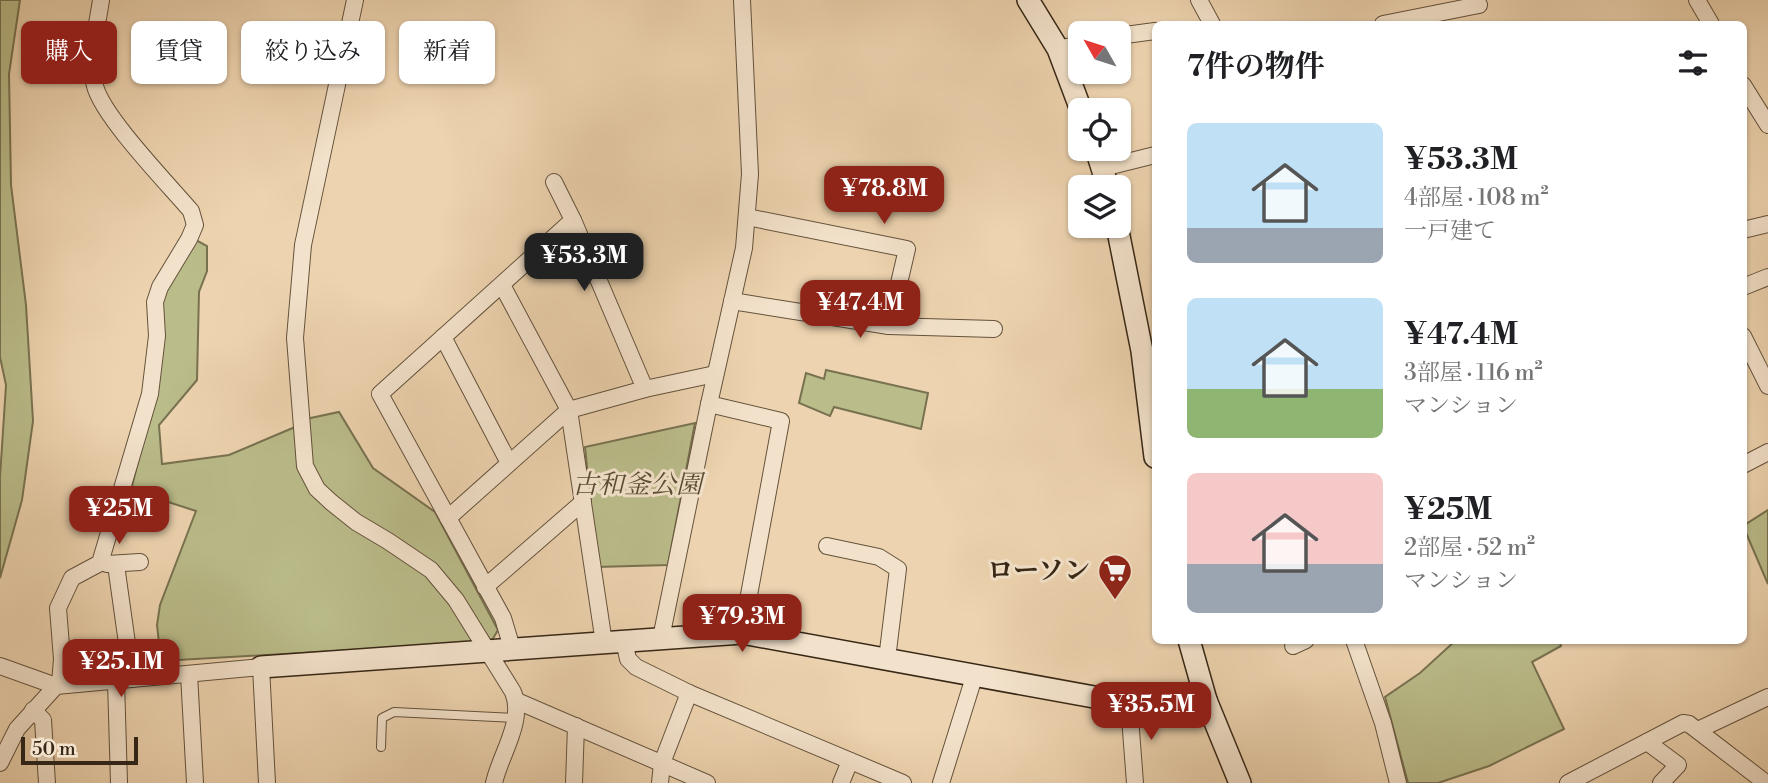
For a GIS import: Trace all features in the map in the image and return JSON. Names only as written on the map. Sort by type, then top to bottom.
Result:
[{"type":"street","points":[[101,0],[92,57],[95,87],[110,116],[191,211],[195,225],[160,287],[155,302],[157,336],[150,394],[108,564],[124,680],[119,783]]},
{"type":"street","points":[[355,0],[303,245],[295,338],[305,466],[317,489],[339,509],[431,570],[456,600],[517,701],[708,783]]},
{"type":"street","points":[[661,638],[715,374],[744,248],[750,174],[741,0]]},
{"type":"street","points":[[1028,0],[1058,49],[1076,98]]},
{"type":"street","points":[[1199,0],[1210,21]]},
{"type":"street","points":[[1697,0],[1709,21]]},
{"type":"street","points":[[1398,21],[1479,5]]},
{"type":"street","points":[[1131,34],[1152,31]]},
{"type":"street","points":[[1058,49],[1068,47]]},
{"type":"street","points":[[1747,91],[1766,118]]},
{"type":"street","points":[[1102,168],[1152,156]]},
{"type":"street","points":[[554,182],[573,220],[645,389]]},
{"type":"street","points":[[747,217],[907,249],[889,326]]},
{"type":"street","points":[[512,648],[503,618],[380,394],[573,220]]},
{"type":"street","points":[[1747,229],[1768,224]]},
{"type":"street","points":[[1120,238],[1149,350],[1152,404]]},
{"type":"street","points":[[1747,285],[1768,277]]},
{"type":"street","points":[[502,285],[569,410],[583,502],[614,642],[636,667],[903,783]]},
{"type":"street","points":[[732,301],[889,326],[994,329]]},
{"type":"street","points":[[443,337],[509,463]]},
{"type":"street","points":[[1750,368],[1768,386]]},
{"type":"street","points":[[447,518],[569,410],[645,389],[715,374]]},
{"type":"street","points":[[709,404],[781,421],[742,633]]},
{"type":"street","points":[[1747,463],[1768,452]]},
{"type":"street","points":[[485,587],[583,502]]},
{"type":"street","points":[[827,546],[879,557],[898,569],[887,659]]},
{"type":"street","points":[[0,763],[17,729],[58,685],[62,659],[58,608],[72,578],[108,564],[139,562]]},
{"type":"street","points":[[0,666],[58,685],[261,667],[742,633],[1129,704],[1172,709],[1185,708],[1206,700]]},
{"type":"street","points":[[1190,644],[1206,700],[1240,783]]},
{"type":"street","points":[[1355,644],[1383,723],[1398,783]]},
{"type":"street","points":[[261,667],[267,783]]},
{"type":"street","points":[[189,674],[195,783]]},
{"type":"street","points":[[941,783],[975,674]]},
{"type":"street","points":[[660,783],[662,763],[689,692]]},
{"type":"street","points":[[1698,730],[1768,697]]},
{"type":"street","points":[[494,783],[497,767],[508,746],[517,701]]},
{"type":"street","points":[[1129,704],[1135,783]]},
{"type":"street","points":[[33,710],[43,720],[47,783]]},
{"type":"street","points":[[1568,783],[1683,723],[1698,730],[1766,783]]},
{"type":"street","points":[[574,783],[576,726]]},
{"type":"street","points":[[1647,742],[1678,765],[1661,783]]},
{"type":"street","points":[[841,783],[850,761]]},
{"type":"lane","points":[[381,747],[382,718],[394,712],[514,718]]},
{"type":"green space","points":[[0,0],[20,0],[9,74],[11,185],[26,305],[33,421],[22,500],[0,578],[0,477],[6,385],[0,357]]},
{"type":"green space","points":[[194,239],[207,246],[207,271],[199,292],[197,380],[159,425],[162,464],[229,455],[295,427],[306,419],[339,412],[373,468],[435,512],[498,630],[491,642],[161,661],[157,625],[160,605],[196,511],[131,490],[155,394],[158,301]]},
{"type":"green space","points":[[826,370],[928,393],[921,429],[834,407],[830,416],[799,403],[806,373],[824,379]]},
{"type":"green space","name":"古和釜公園","points":[[695,423],[668,565],[597,567],[585,447]]},
{"type":"green space","points":[[1768,510],[1768,584],[1747,535],[1747,523]]},
{"type":"green space","points":[[1452,644],[1560,644],[1532,662],[1564,729],[1489,766],[1438,783],[1408,783],[1385,697],[1420,673]]},
{"type":"place","name":"ローソン","points":[[1115,601]]}]
